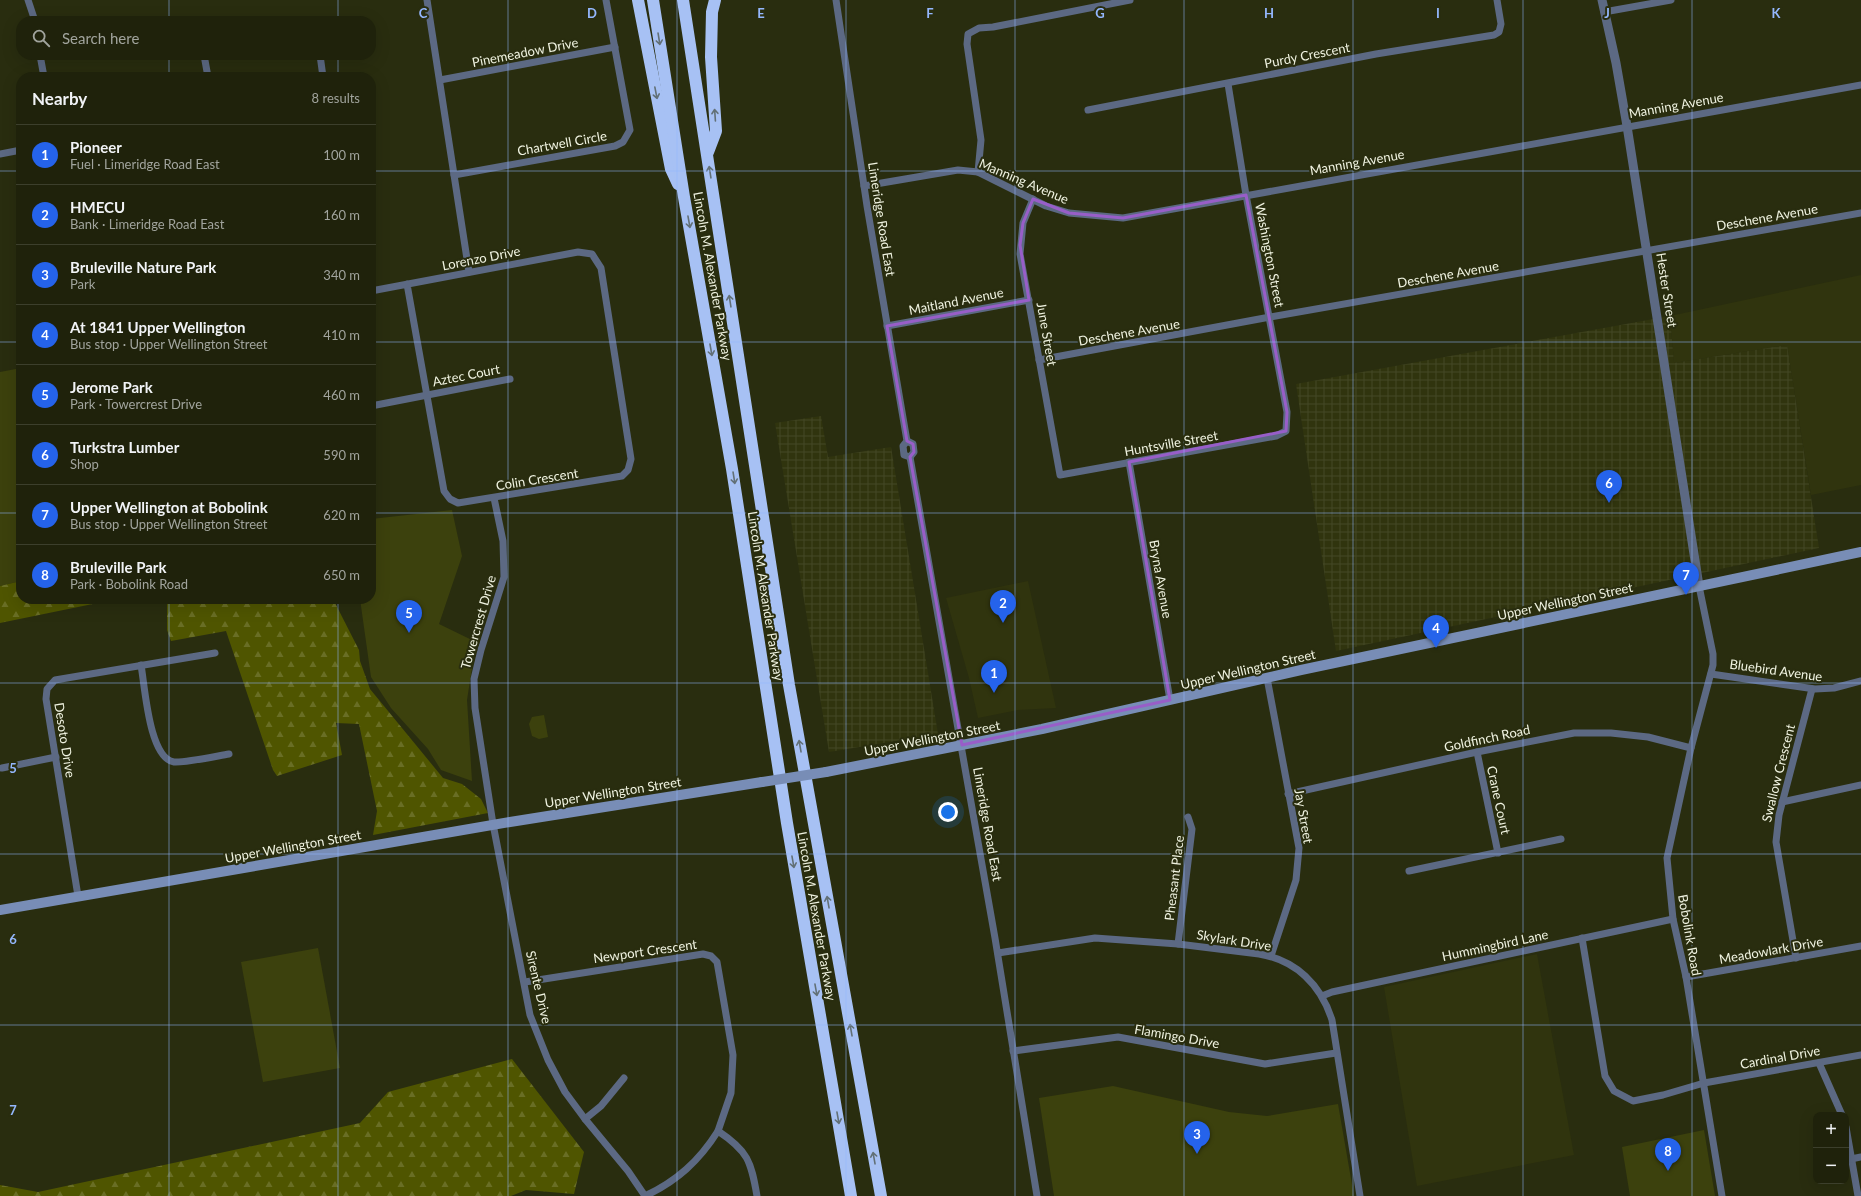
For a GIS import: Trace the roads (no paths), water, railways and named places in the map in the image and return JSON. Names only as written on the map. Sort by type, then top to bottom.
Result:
[{"type":"highway","points":[[638,0],[671,169],[684,197]]},
{"type":"highway","name":"Lincoln M. Alexander Parkway","points":[[653,0],[684,197],[732,469],[787,823],[852,1196]]},
{"type":"highway","name":"Lincoln M. Alexander Parkway","points":[[683,0],[789,685],[880,1196]]},
{"type":"highway","points":[[707,153],[716,131],[711,57],[712,12],[715,0]]},
{"type":"main road","name":"Upper Wellington Street","points":[[0,910],[493,824],[826,772],[1042,729],[1267,678],[1861,552]]},
{"type":"street","points":[[28,0],[33,16]]},
{"type":"street","points":[[427,0],[469,272]]},
{"type":"street","name":"Chartwell Circle","points":[[454,175],[615,146],[623,142],[630,130],[606,0]]},
{"type":"street","name":"Limeridge Road East","points":[[836,0],[887,326],[907,441],[913,444],[914,452],[910,458],[998,953],[1037,1196]]},
{"type":"street","points":[[978,172],[981,140],[967,44],[968,34],[979,28],[993,27],[1098,3],[1130,0]]},
{"type":"street","name":"Purdy Crescent","points":[[1088,110],[1376,54],[1494,35],[1499,32],[1501,24],[1497,0]]},
{"type":"street","name":"Hester Street","points":[[1602,0],[1616,63],[1648,250],[1699,586]]},
{"type":"street","points":[[1604,12],[1671,0]]},
{"type":"street","name":"Pinemeadow Drive","points":[[440,80],[615,47]]},
{"type":"street","points":[[41,60],[43,72]]},
{"type":"street","points":[[205,60],[207,72]]},
{"type":"street","points":[[321,60],[322,72]]},
{"type":"street","name":"Washington Street","points":[[1228,84],[1246,195],[1287,412],[1286,432]]},
{"type":"street","name":"Manning Avenue","points":[[864,186],[958,170],[978,172],[1033,198],[1046,206],[1070,213],[1123,218],[1861,85]]},
{"type":"street","points":[[0,154],[16,151]]},
{"type":"street","name":"June Street","points":[[1033,198],[1023,223],[1020,245],[1022,268],[1060,475]]},
{"type":"street","name":"Deschene Avenue","points":[[1039,360],[1270,317],[1861,213]]},
{"type":"street","name":"Lorenzo Drive","points":[[376,290],[578,252],[586,252],[595,257]]},
{"type":"street","name":"Colin Crescent","points":[[406,284],[444,492],[450,499],[458,502],[494,498],[622,476],[628,470],[631,459],[628,436],[601,268],[595,257]]},
{"type":"street","name":"Maitland Avenue","points":[[887,326],[1029,300]]},
{"type":"street","name":"Aztec Court","points":[[376,405],[510,379]]},
{"type":"street","name":"Huntsville Street","points":[[1060,475],[1276,436],[1286,432]]},
{"type":"street","name":"Bryna Avenue","points":[[1129,462],[1170,700]]},
{"type":"street","name":"Towercrest Drive","points":[[493,824],[475,708],[474,680],[481,650],[504,577],[503,541],[494,498]]},
{"type":"street","name":"Bobolink Road","points":[[1699,586],[1713,654],[1711,674],[1692,748],[1667,858],[1673,919],[1686,977],[1722,1196]]},
{"type":"street","name":"Desoto Drive","points":[[78,896],[46,699],[47,689],[55,680],[215,653]]},
{"type":"street","points":[[141,665],[154,740],[163,756],[174,762],[229,754]]},
{"type":"street","name":"Bluebird Avenue","points":[[1711,674],[1812,689],[1830,689],[1861,681]]},
{"type":"street","name":"Jay Street","points":[[1267,678],[1299,848],[1296,880],[1272,956]]},
{"type":"street","name":"Swallow Crescent","points":[[1796,958],[1776,842],[1776,831],[1782,802],[1812,689]]},
{"type":"street","name":"Goldfinch Road","points":[[1288,794],[1477,752],[1574,733],[1611,733],[1648,737],[1692,748]]},
{"type":"street","name":"Crane Court","points":[[1477,752],[1498,853]]},
{"type":"street","points":[[2,768],[56,757]]},
{"type":"street","points":[[1782,802],[1861,785]]},
{"type":"street","name":"Pheasant Place","points":[[1178,944],[1192,829],[1188,817]]},
{"type":"street","name":"Sirente Drive","points":[[493,824],[525,982],[530,1014],[548,1060],[565,1092],[628,1171],[645,1196]]},
{"type":"street","name":"Crane Court","points":[[1409,871],[1561,840]]},
{"type":"street","name":"Hummingbird Lane","points":[[1322,996],[1332,992],[1673,919]]},
{"type":"street","name":"Skylark Drive","points":[[998,953],[1095,938],[1178,944],[1272,956],[1307,976],[1322,996],[1332,1020],[1336,1053],[1360,1196]]},
{"type":"street","name":"Cardinal Drive","points":[[1582,938],[1605,1076],[1614,1090],[1633,1101],[1704,1084],[1861,1055]]},
{"type":"street","name":"Meadowlark Drive","points":[[1686,977],[1861,946]]},
{"type":"street","name":"Newport Crescent","points":[[525,982],[703,954],[712,956],[717,962],[733,1055],[731,1093],[718,1130],[702,1154],[686,1171],[667,1185],[645,1196]]},
{"type":"street","name":"Flamingo Drive","points":[[1013,1051],[1118,1037],[1265,1064],[1336,1053]]},
{"type":"street","points":[[1818,1063],[1841,1112]]},
{"type":"street","points":[[585,1119],[601,1106],[624,1078]]},
{"type":"street","points":[[718,1130],[735,1142],[746,1157],[752,1170],[757,1196]]},
{"type":"street","points":[[1849,1146],[1858,1196]]},
{"type":"street","points":[[1851,1159],[1861,1157]]},
{"type":"place","name":"Turkstra Lumber","points":[[1609,503]]},
{"type":"place","name":"Upper Wellington at Bobolink","points":[[1686,595]]},
{"type":"place","name":"HMECU","points":[[1003,623]]},
{"type":"place","name":"Jerome Park","points":[[409,633]]},
{"type":"place","name":"At 1841 Upper Wellington","points":[[1436,648]]},
{"type":"place","name":"Pioneer","points":[[994,693]]},
{"type":"place","name":"Bruleville Nature Park","points":[[1197,1154]]},
{"type":"place","name":"Bruleville Park","points":[[1668,1171]]}]
